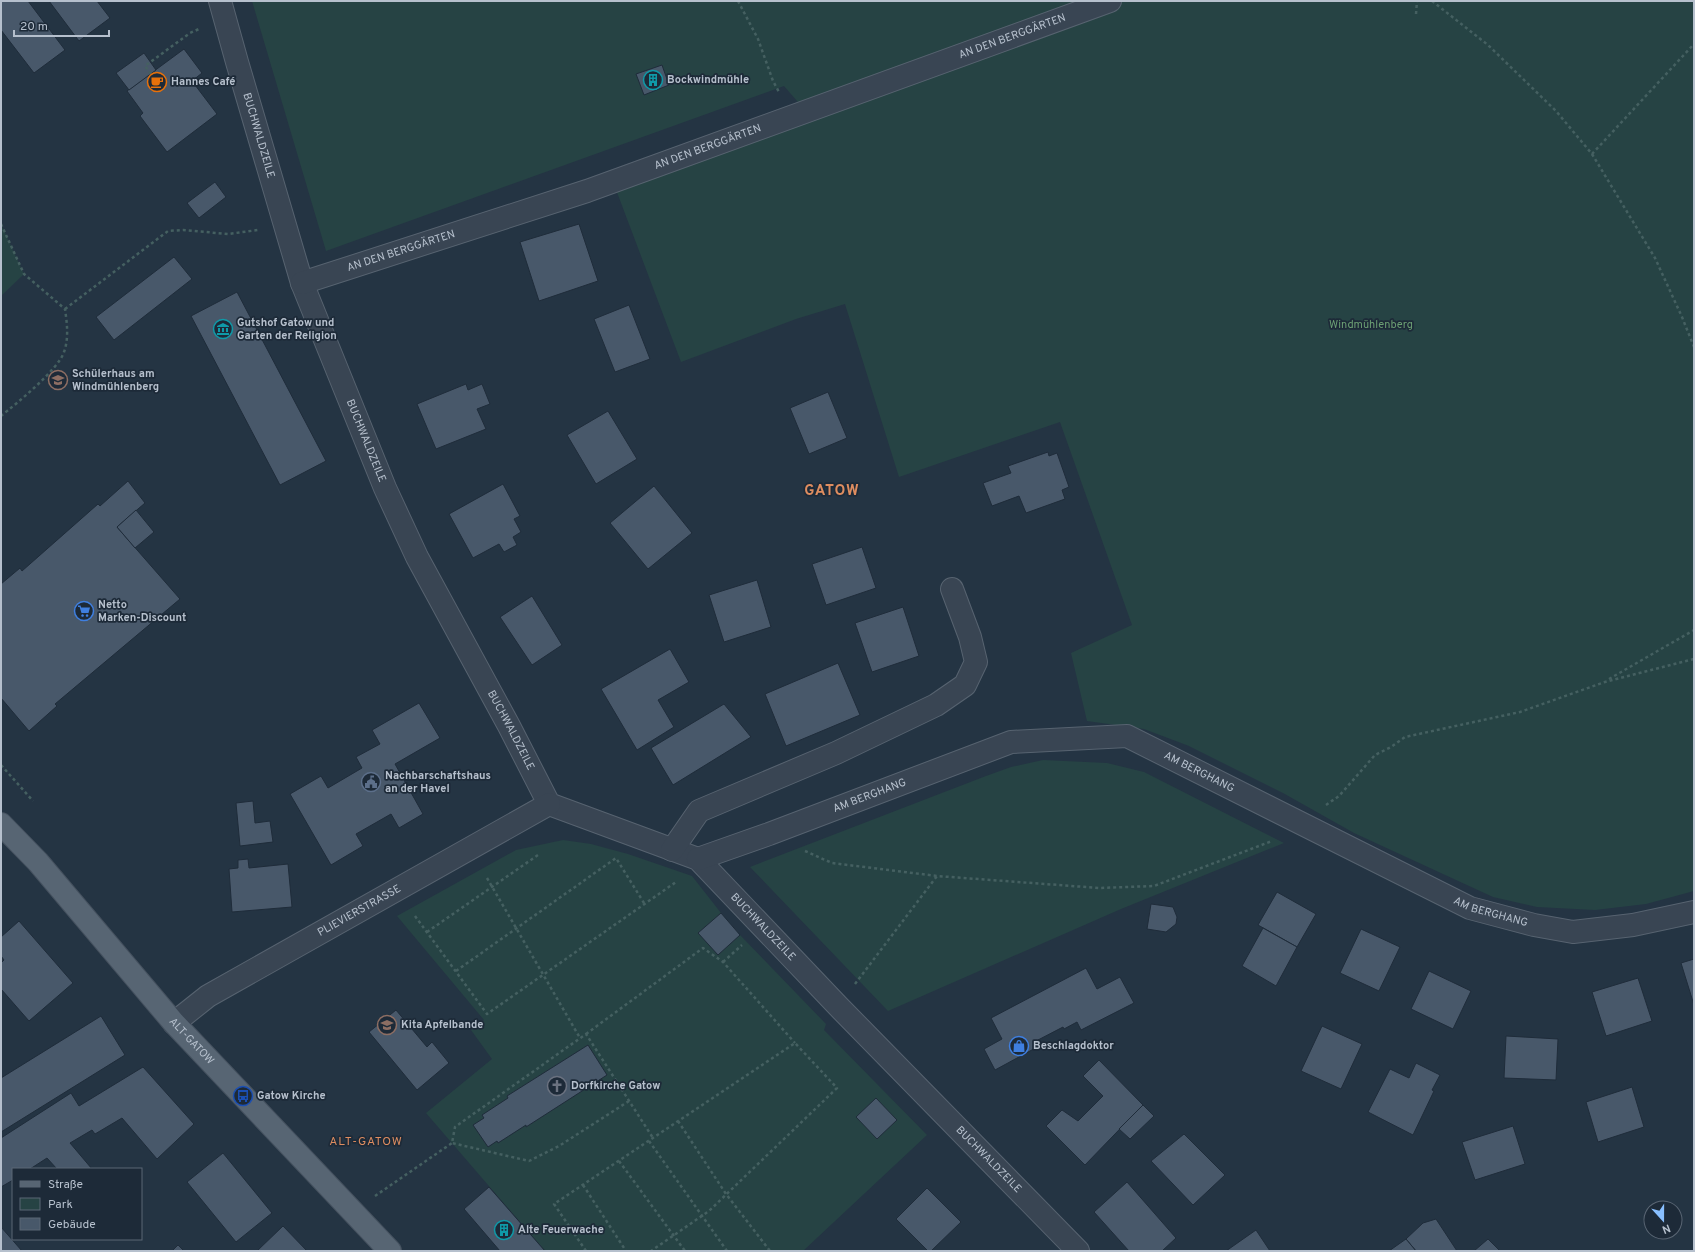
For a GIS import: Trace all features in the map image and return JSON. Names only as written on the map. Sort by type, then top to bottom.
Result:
[{"type":"main road","name":"ALT-GATOW","points":[[1,824],[38,862],[174,1023],[390,1251]]},
{"type":"street","name":"AN DEN BERGGÄRTEN","points":[[302,283],[587,191],[1110,1]]},
{"type":"street","name":"BUCHWALDZEILE","points":[[223,11],[236,62],[302,283],[382,481],[417,557],[509,726],[549,804],[698,859],[838,1006],[1078,1251]]},
{"type":"street","points":[[672,850],[699,811],[898,725],[936,705],[965,685],[976,662],[970,637],[952,589]]},
{"type":"street","name":"AM BERGHANG","points":[[698,859],[769,834],[1011,742],[1127,736],[1299,824],[1470,908],[1534,925],[1573,932],[1633,925],[1694,912]]},
{"type":"street","name":"PLIEVIERSTRASSE","points":[[174,1023],[208,996],[549,804]]},
{"type":"path","points":[[738,1],[758,39],[773,80],[792,117]]},
{"type":"path","points":[[1416,14],[1417,1]]},
{"type":"path","points":[[1432,1],[1488,45],[1556,111],[1592,154],[1655,258],[1694,347]]},
{"type":"path","points":[[151,74],[145,66],[178,41],[201,28],[223,11]]},
{"type":"path","points":[[1592,154],[1694,44]]},
{"type":"path","points":[[1,224],[24,274],[65,309],[68,332],[64,353],[49,374],[1,416]]},
{"type":"path","points":[[65,309],[168,231],[183,230],[228,234],[285,227]]},
{"type":"path","points":[[1605,682],[1694,630]]},
{"type":"path","points":[[769,834],[832,863],[938,876],[1099,888],[1154,886],[1278,838],[1339,796],[1375,755],[1391,747],[1405,736],[1520,712],[1605,682],[1694,659]]},
{"type":"path","points":[[1,765],[33,801]]},
{"type":"path","points":[[427,932],[538,855]]},
{"type":"path","points":[[456,971],[616,858],[644,903]]},
{"type":"path","points":[[838,1006],[938,876]]},
{"type":"path","points":[[487,878],[580,1038]]},
{"type":"path","points":[[415,916],[487,1014],[676,882]]},
{"type":"path","points":[[375,1196],[452,1143],[455,1127],[586,1034],[703,948],[723,962],[837,1088],[702,1216],[651,1251]]},
{"type":"path","points":[[586,1034],[653,1138]]},
{"type":"path","points":[[586,1251],[554,1204],[796,1043]]},
{"type":"path","points":[[452,1143],[529,1161],[559,1146],[629,1101]]},
{"type":"path","points":[[678,1121],[726,1194],[770,1251]]},
{"type":"path","points":[[649,1141],[727,1251]]},
{"type":"path","points":[[619,1161],[685,1251]]},
{"type":"path","points":[[583,1185],[626,1251]]},
{"type":"green space","name":"Windmühlenberg","points":[[252,1],[1694,1],[1694,891],[1646,904],[1595,910],[1537,907],[1493,897],[1354,833],[1283,793],[1189,746],[1144,729],[1087,721],[1071,653],[1132,625],[1060,422],[899,477],[845,304],[796,319],[681,362],[615,187],[810,116],[784,86],[326,251]]},
{"type":"green space","points":[[1,224],[24,274],[1,296]]},
{"type":"green space","points":[[1043,760],[1107,763],[1144,772],[1284,843],[1121,909],[888,1011],[750,867],[986,776],[1011,767]]},
{"type":"green space","points":[[563,840],[591,844],[628,854],[692,876],[740,935],[826,1024],[824,1030],[927,1135],[803,1251],[545,1251],[426,1113],[492,1059],[471,1030],[484,1020],[397,916],[516,850]]},
{"type":"building","points":[[1,1],[28,1],[65,50],[34,73],[1,30]]},
{"type":"building","points":[[49,1],[97,1],[110,18],[79,41]]},
{"type":"building","points":[[184,49],[202,73],[192,81],[217,114],[167,152],[140,116],[143,113],[127,91]]},
{"type":"building","points":[[144,53],[156,70],[129,90],[116,73]]},
{"type":"building","name":"Bockwindmühle","points":[[662,65],[669,85],[644,95],[636,74]]},
{"type":"building","points":[[215,182],[226,197],[199,218],[187,203]]},
{"type":"building","points":[[579,224],[598,281],[539,301],[520,242]]},
{"type":"building","points":[[174,257],[192,279],[114,340],[96,317]]},
{"type":"building","points":[[237,292],[326,461],[280,485],[191,316]]},
{"type":"building","points":[[629,305],[650,359],[615,372],[594,319]]},
{"type":"building","points":[[466,384],[468,390],[482,384],[490,404],[477,409],[486,429],[436,449],[417,404]]},
{"type":"building","points":[[828,392],[847,438],[809,454],[790,408]]},
{"type":"building","points":[[608,411],[637,459],[596,484],[567,435]]},
{"type":"building","points":[[1048,452],[1049,456],[1057,453],[1069,487],[1062,490],[1065,499],[1026,513],[1019,496],[992,506],[983,483],[1011,473],[1008,466]]},
{"type":"building","name":"Netto Marken-Discount","points":[[128,481],[145,503],[117,527],[180,599],[55,704],[57,706],[29,731],[1,698],[1,584],[20,568],[22,571],[98,504],[100,506]]},
{"type":"building","points":[[503,484],[520,516],[514,519],[521,532],[513,537],[517,545],[504,552],[499,544],[473,558],[449,514]]},
{"type":"building","points":[[654,486],[692,533],[648,569],[610,523]]},
{"type":"building","points":[[136,510],[154,532],[135,548],[117,527]]},
{"type":"building","points":[[862,547],[876,588],[826,605],[812,564]]},
{"type":"building","points":[[757,580],[771,627],[724,642],[709,595]]},
{"type":"building","points":[[532,596],[562,645],[532,665],[500,617]]},
{"type":"building","points":[[903,607],[919,656],[872,672],[855,623]]},
{"type":"building","points":[[670,649],[689,682],[658,700],[674,727],[637,750],[601,689]]},
{"type":"building","points":[[838,663],[860,715],[786,746],[765,694]]},
{"type":"building","name":"Nachbarschaftshaus an der Havel","points":[[419,703],[440,738],[395,764],[423,814],[399,828],[391,814],[356,834],[363,846],[331,865],[290,794],[321,776],[328,788],[362,768],[356,757],[380,744],[372,730]]},
{"type":"building","points":[[724,704],[751,737],[673,785],[651,748]]},
{"type":"building","points":[[253,801],[255,823],[270,821],[273,842],[240,846],[236,803]]},
{"type":"building","points":[[248,859],[249,868],[288,864],[292,907],[232,912],[229,869],[238,868],[238,860]]},
{"type":"building","points":[[1277,892],[1316,914],[1297,947],[1258,925]]},
{"type":"building","points":[[1151,904],[1173,907],[1177,917],[1176,924],[1166,932],[1147,929]]},
{"type":"building","points":[[721,913],[740,935],[718,955],[698,933]]},
{"type":"building","points":[[19,921],[73,983],[29,1021],[1,989],[1,963],[4,960],[1,956],[1,937]]},
{"type":"building","points":[[1263,928],[1297,947],[1276,986],[1242,966]]},
{"type":"building","points":[[1361,929],[1400,947],[1379,991],[1340,973]]},
{"type":"building","points":[[1694,959],[1694,1005],[1681,963]]},
{"type":"building","points":[[1086,968],[1097,989],[1120,977],[1134,1003],[1081,1030],[1077,1022],[1064,1029],[1063,1027],[1038,1040],[1041,1045],[995,1070],[984,1049],[1002,1039],[991,1018]]},
{"type":"building","points":[[1429,971],[1471,991],[1453,1029],[1411,1009]]},
{"type":"building","points":[[1638,978],[1652,1021],[1606,1036],[1592,992]]},
{"type":"building","points":[[396,1010],[427,1047],[432,1042],[449,1063],[417,1090],[369,1032]]},
{"type":"building","points":[[101,1016],[125,1055],[1,1132],[1,1078]]},
{"type":"building","points":[[1322,1026],[1362,1044],[1341,1089],[1301,1071]]},
{"type":"building","points":[[1506,1036],[1558,1039],[1556,1080],[1504,1078]]},
{"type":"building","name":"Dorfkirche Gatow","points":[[588,1045],[607,1075],[526,1127],[526,1125],[498,1143],[497,1141],[488,1147],[473,1125],[484,1118],[482,1115],[508,1098],[507,1096]]},
{"type":"building","points":[[1099,1060],[1143,1105],[1085,1165],[1046,1126],[1062,1110],[1078,1121],[1103,1096],[1083,1076]]},
{"type":"building","points":[[1416,1063],[1440,1075],[1413,1135],[1368,1112],[1390,1069],[1409,1078]]},
{"type":"building","points":[[143,1067],[194,1124],[157,1159],[122,1118],[95,1134],[92,1130],[70,1143],[91,1168],[56,1168],[47,1158],[32,1168],[12,1168],[12,1181],[1,1187],[1,1138],[71,1093],[79,1106]]},
{"type":"building","points":[[1632,1087],[1644,1127],[1598,1142],[1586,1102]]},
{"type":"building","points":[[876,1098],[897,1120],[877,1139],[856,1117]]},
{"type":"building","points":[[1143,1105],[1154,1116],[1130,1139],[1119,1129]]},
{"type":"building","points":[[1513,1126],[1525,1164],[1475,1180],[1462,1142]]},
{"type":"building","points":[[1184,1134],[1225,1175],[1193,1205],[1151,1161]]},
{"type":"building","points":[[223,1153],[272,1213],[236,1242],[187,1182]]},
{"type":"building","points":[[1127,1182],[1176,1238],[1162,1251],[1129,1251],[1094,1212]]},
{"type":"building","name":"Alte Feuerwache","points":[[489,1187],[545,1251],[500,1251],[464,1209]]},
{"type":"building","points":[[927,1188],[961,1222],[931,1251],[928,1251],[896,1219]]},
{"type":"building","points":[[1436,1219],[1457,1251],[1416,1251],[1406,1239],[1423,1223]]},
{"type":"building","points":[[283,1226],[307,1251],[257,1251]]},
{"type":"building","points":[[1,1227],[22,1251],[1,1251]]},
{"type":"building","points":[[1256,1230],[1270,1251],[1226,1251]]},
{"type":"building","points":[[1406,1239],[1416,1251],[1389,1251]]},
{"type":"building","points":[[1488,1239],[1500,1251],[1474,1251]]},
{"type":"building","points":[[178,1245],[184,1251],[172,1251]]},
{"type":"place","name":"Bockwindmühle","points":[[653,80]]},
{"type":"place","name":"Hannes Café","points":[[157,82]]},
{"type":"place","name":"Gutshof Gatow und Garten der Religion","points":[[223,329]]},
{"type":"place","name":"Schülerhaus am Windmühlenberg","points":[[58,380]]},
{"type":"place","name":"Netto Marken-Discount","points":[[84,611]]},
{"type":"place","name":"Nachbarschaftshaus an der Havel","points":[[371,782]]},
{"type":"place","name":"Kita Apfelbande","points":[[387,1025]]},
{"type":"place","name":"Beschlagdoktor","points":[[1019,1046]]},
{"type":"place","name":"Dorfkirche Gatow","points":[[557,1086]]},
{"type":"place","name":"Gatow Kirche","points":[[243,1096]]},
{"type":"place","name":"Alte Feuerwache","points":[[504,1230]]},
{"type":"district","name":"GATOW","points":[[832,491]]},
{"type":"district","name":"ALT-GATOW","points":[[366,1142]]}]
